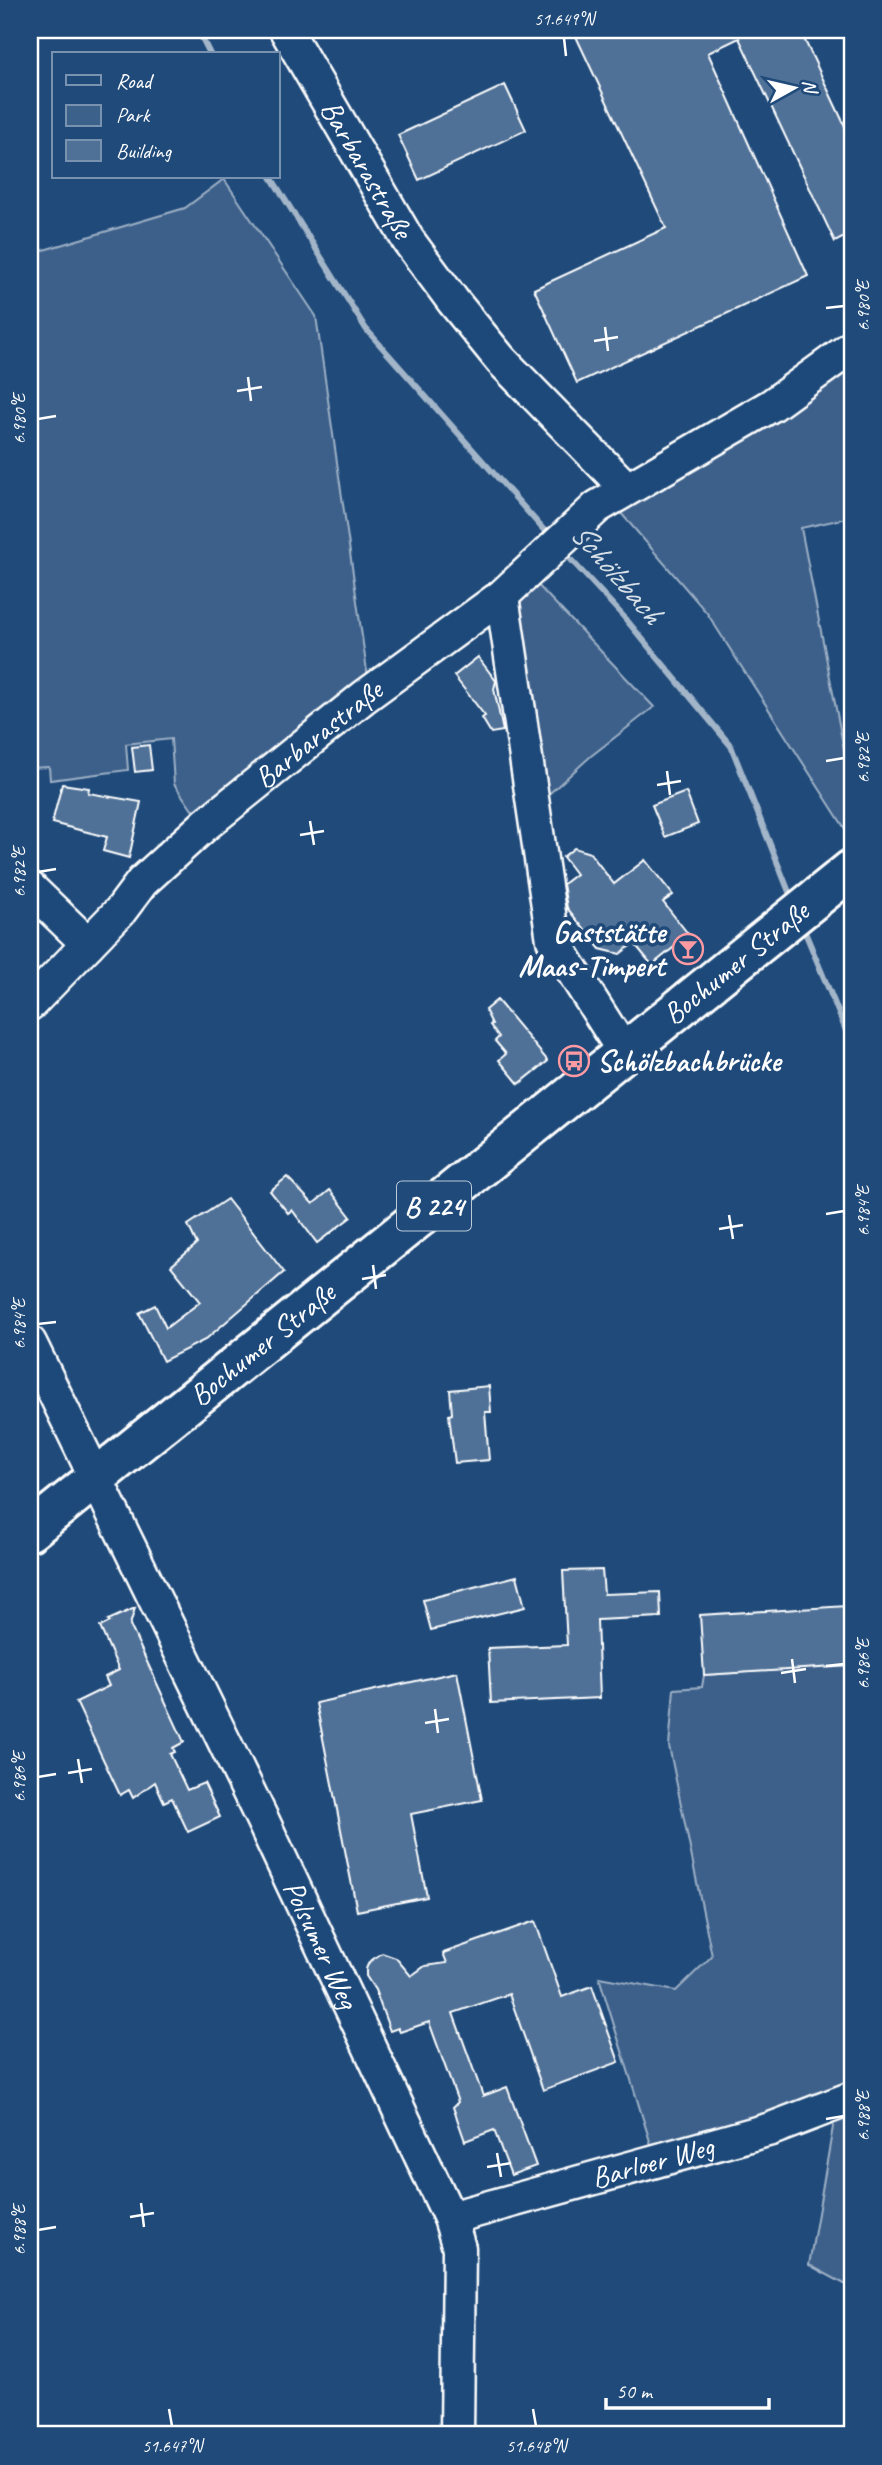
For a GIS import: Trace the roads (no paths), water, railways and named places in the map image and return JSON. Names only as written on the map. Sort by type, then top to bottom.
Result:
[{"type":"main road","name":"Bochumer Straße","points":[[30,1531],[848,872]]},
{"type":"street","name":"Barbarastraße","points":[[286,30],[408,240],[453,301],[502,360],[626,488]]},
{"type":"street","name":"Barbarastraße","points":[[30,1004],[121,910],[142,882],[206,824],[364,696],[502,596],[597,507],[772,405],[852,347]]},
{"type":"street","points":[[502,596],[553,940],[624,1052]]},
{"type":"street","points":[[30,888],[88,944]]},
{"type":"street","points":[[30,1343],[95,1476]]},
{"type":"street","name":"Polsumer Weg","points":[[95,1476],[450,2218],[459,2248],[457,2435]]},
{"type":"street","name":"Barloer Weg","points":[[450,2218],[771,2129],[852,2098]]},
{"type":"waterway","name":"Schölzbach","points":[[198,30],[209,52]]},
{"type":"waterway","name":"Schölzbach","points":[[272,178],[366,329],[550,537]]},
{"type":"waterway","name":"Schölzbach","points":[[562,550],[624,617],[731,746],[793,902]]},
{"type":"waterway","name":"Schölzbach","points":[[802,925],[852,1045]]},
{"type":"place","name":"Gaststätte Maas-Timpert","points":[[688,949]]},
{"type":"place","name":"Schölzbachbrücke","points":[[574,1061]]}]
